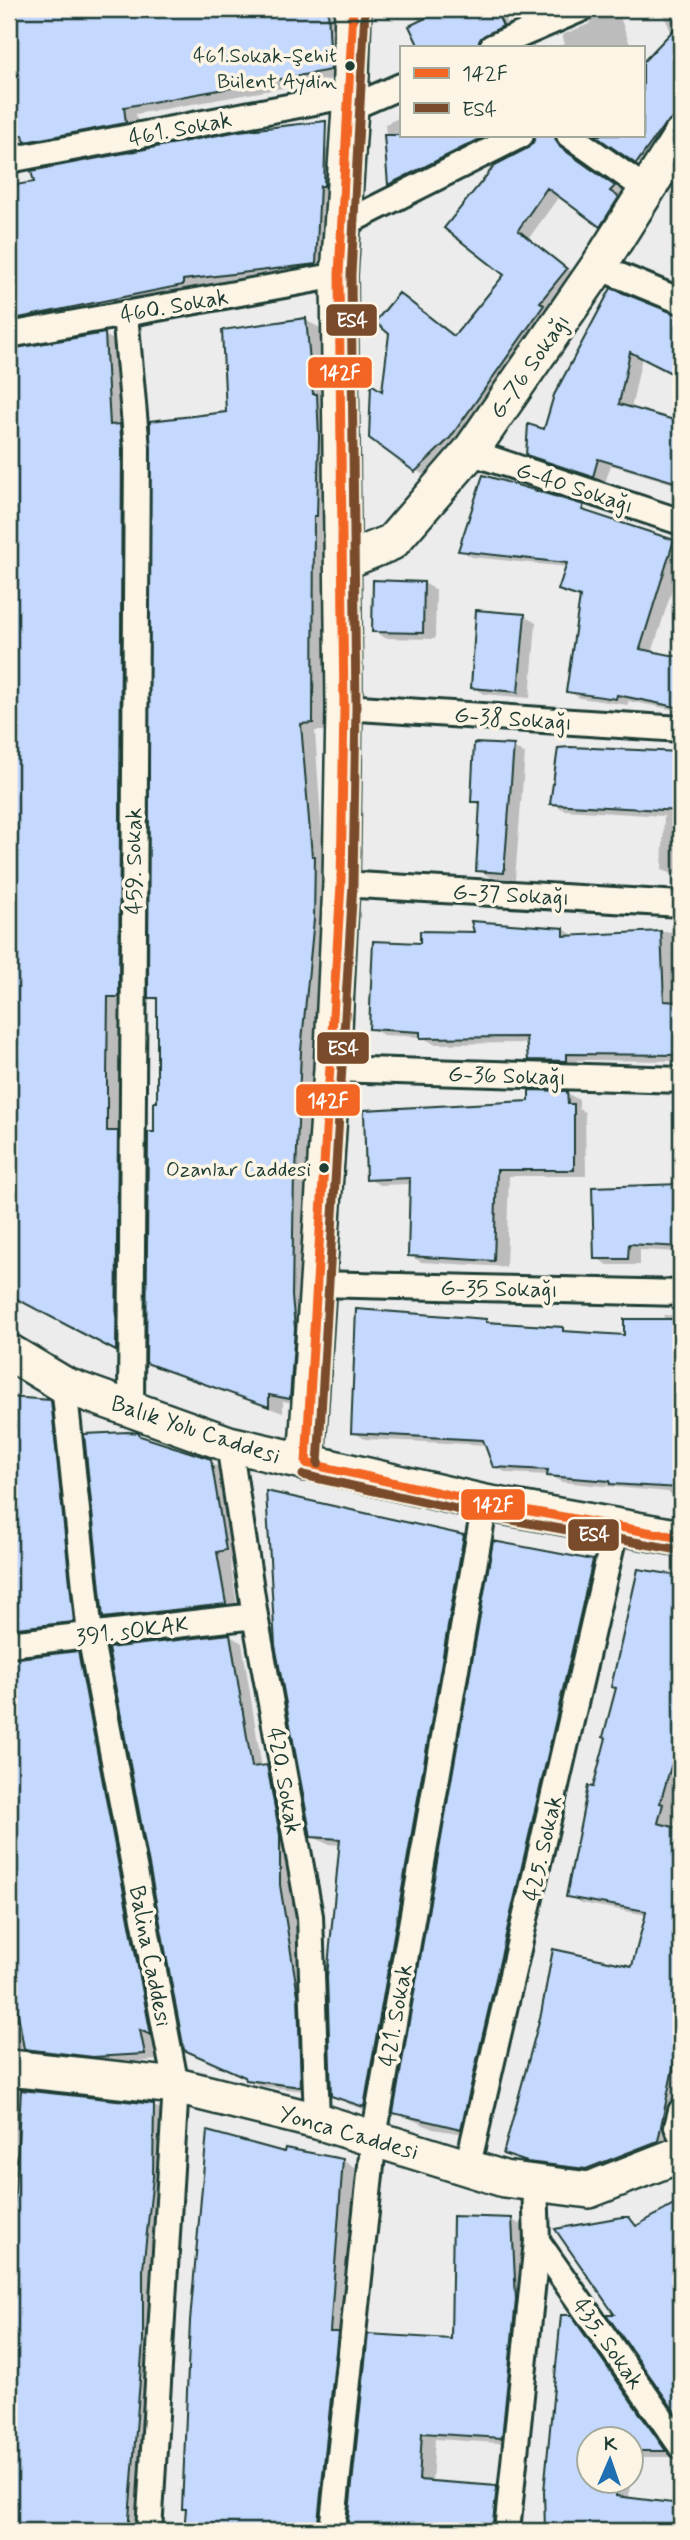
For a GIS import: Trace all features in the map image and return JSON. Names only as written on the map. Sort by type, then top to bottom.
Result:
[{"type":"street","points":[[306,1463],[332,1069],[341,884],[344,707],[339,275],[351,102],[353,9]]},
{"type":"street","points":[[494,46],[581,9]]},
{"type":"street","name":"461. Sokak","points":[[9,160],[351,102],[400,86]]},
{"type":"street","points":[[342,225],[519,136]]},
{"type":"street","points":[[570,136],[647,190]]},
{"type":"street","name":"G-76 Sokağı","points":[[343,562],[392,542],[470,452],[598,267],[681,136]]},
{"type":"street","points":[[598,267],[681,301]]},
{"type":"street","name":"460. Sokak","points":[[9,335],[339,275]]},
{"type":"street","name":"459. Sokak","points":[[125,314],[137,448],[131,1410]]},
{"type":"street","name":"G-40 Sokağı","points":[[470,452],[681,522]]},
{"type":"street","name":"G-38 Sokağı","points":[[344,707],[681,729]]},
{"type":"street","name":"G-37 Sokağı","points":[[341,884],[681,904]]},
{"type":"street","name":"G-36 Sokağı","points":[[332,1069],[681,1080]]},
{"type":"street","name":"G-35 Sokağı","points":[[317,1284],[681,1293]]},
{"type":"street","name":"Balık Yolu Caddesi","points":[[9,1352],[64,1385],[229,1444],[485,1503],[681,1538]]},
{"type":"street","name":"Balina Caddesi","points":[[64,1385],[90,1635],[176,2086],[149,2531]]},
{"type":"street","name":"420. Sokak","points":[[229,1444],[255,1616],[310,1916],[317,2120]]},
{"type":"street","name":"421. Sokak","points":[[332,2531],[374,2137],[485,1503]]},
{"type":"street","name":"425. Sokak","points":[[467,2169],[616,1527]]},
{"type":"street","name":"391. sOKAK","points":[[9,1644],[255,1616]]},
{"type":"street","name":"Yonca Caddesi","points":[[9,2068],[176,2086],[317,2120],[467,2169],[535,2183],[589,2190],[681,2154]]},
{"type":"street","points":[[681,2110],[677,2127],[681,2135]]},
{"type":"street","points":[[507,2531],[537,2241],[535,2183]]},
{"type":"street","name":"435. Sokak","points":[[537,2241],[681,2446]]},
{"type":"building","points":[[9,9],[328,9],[331,70],[124,107],[126,123],[25,142],[23,135],[9,137]]},
{"type":"building","points":[[444,9],[495,9],[503,26],[481,38],[477,46],[419,46],[409,26]]},
{"type":"building","points":[[681,22],[681,116],[664,125],[636,164],[595,136],[644,136],[644,61]]},
{"type":"building","points":[[326,121],[324,186],[320,186],[316,264],[183,280],[183,285],[9,320],[9,186],[34,182],[31,171],[239,131]]},
{"type":"building","points":[[384,135],[486,136],[388,185]]},
{"type":"building","points":[[535,136],[554,136],[560,147],[615,186],[610,191],[619,197],[600,227],[547,188],[518,230],[567,269],[540,302],[544,305],[450,438],[415,472],[369,438],[371,384],[382,391],[389,334],[375,322],[399,293],[454,336],[504,275],[444,228],[495,165],[528,148]]},
{"type":"building","points":[[611,288],[681,316],[681,378],[630,352],[619,404],[681,422],[681,484],[598,459],[593,477],[526,455],[528,424],[544,429],[554,395]]},
{"type":"building","points":[[306,318],[313,394],[317,394],[319,437],[317,516],[314,516],[313,723],[301,724],[312,856],[315,856],[314,919],[301,1051],[294,1173],[292,1296],[295,1328],[290,1399],[269,1395],[269,1407],[146,1363],[148,1132],[154,1132],[154,1102],[157,1102],[157,998],[148,998],[150,421],[226,412],[222,330]]},
{"type":"building","points":[[105,333],[110,425],[120,424],[122,449],[119,997],[108,997],[107,1076],[107,1131],[118,1131],[116,1351],[9,1295],[9,349]]},
{"type":"building","points":[[483,475],[584,505],[582,510],[674,540],[640,649],[681,657],[681,708],[617,695],[616,699],[566,692],[580,597],[558,590],[567,563],[458,551]]},
{"type":"building","points":[[373,580],[424,582],[423,633],[372,632]]},
{"type":"building","points":[[476,610],[525,614],[518,692],[471,688]]},
{"type":"building","points":[[474,743],[514,745],[504,873],[476,871],[480,802],[471,802]]},
{"type":"building","points":[[558,748],[681,752],[681,811],[550,804]]},
{"type":"building","points":[[471,921],[564,928],[564,936],[661,931],[664,1001],[681,1002],[681,1055],[566,1054],[566,1061],[528,1060],[526,1037],[420,1038],[420,1032],[369,1029],[373,941],[420,943],[420,931],[474,932]]},
{"type":"building","points":[[529,1090],[567,1091],[568,1104],[574,1104],[574,1170],[497,1170],[494,1261],[408,1256],[410,1178],[366,1180],[364,1110],[529,1101]]},
{"type":"building","points":[[681,1184],[681,1247],[629,1244],[628,1259],[594,1259],[592,1187]]},
{"type":"building","points":[[356,1309],[486,1319],[486,1322],[563,1327],[563,1331],[624,1335],[624,1319],[681,1319],[681,1488],[610,1484],[610,1481],[547,1476],[548,1470],[493,1467],[483,1440],[351,1433]]},
{"type":"building","points":[[9,1397],[51,1400],[74,1622],[16,1628],[9,1569]]},
{"type":"building","points":[[139,1433],[140,1436],[211,1459],[226,1550],[217,1552],[226,1604],[103,1618],[84,1434]]},
{"type":"building","points":[[266,1491],[464,1535],[364,2107],[331,2096],[327,1977],[340,1839],[311,1837],[275,1645]]},
{"type":"building","points":[[493,1541],[593,1560],[461,2129],[393,2113]]},
{"type":"building","points":[[638,1569],[676,1575],[675,1582],[681,1583],[681,1754],[675,1753],[660,1803],[663,1804],[658,1823],[681,1829],[681,2029],[658,2141],[586,2169],[527,2162],[503,2154],[541,2014],[553,1949],[632,1966],[645,1917],[646,1911],[566,1897],[588,1786],[593,1787],[606,1738],[603,1737],[616,1688],[611,1687]]},
{"type":"building","points":[[230,1634],[252,1767],[267,1765],[280,1835],[280,1885],[298,1995],[301,2087],[246,2080],[245,2077],[184,2050],[108,1648]]},
{"type":"building","points":[[78,1651],[151,2035],[140,2030],[145,2054],[93,2057],[24,2049],[9,1959],[9,1659]]},
{"type":"building","points":[[21,2090],[154,2104],[153,2177],[143,2269],[143,2342],[128,2531],[9,2531],[9,2295]]},
{"type":"building","points":[[207,2131],[284,2152],[285,2148],[343,2159],[330,2332],[338,2332],[317,2531],[184,2531],[186,2509],[182,2509],[190,2321]]},
{"type":"building","points":[[681,2201],[681,2420],[606,2314],[614,2314],[555,2229],[622,2217],[629,2217],[636,2226]]},
{"type":"building","points":[[453,2216],[512,2218],[516,2300],[502,2438],[422,2433],[419,2480],[497,2486],[492,2531],[347,2531],[368,2334],[451,2339]]},
{"type":"building","points":[[561,2315],[571,2315],[666,2451],[644,2451],[644,2424],[574,2424],[574,2494],[616,2494],[681,2504],[678,2531],[545,2531],[544,2491]]},
{"type":"transit line","name":"142F","points":[[306,1463],[341,884],[344,707],[339,275],[353,9]]},
{"type":"transit line","name":"ES4","points":[[318,1464],[353,884],[356,707],[351,275],[365,9]]},
{"type":"transit line","name":"142F","points":[[306,1463],[485,1503],[681,1538]]},
{"type":"transit line","name":"ES4","points":[[303,1475],[483,1515],[679,1550]]},
{"type":"place","name":"461.Sokak-Şehit Bülent Aydin","points":[[350,66]]},
{"type":"place","name":"Ozanlar Caddesi","points":[[324,1168]]}]
